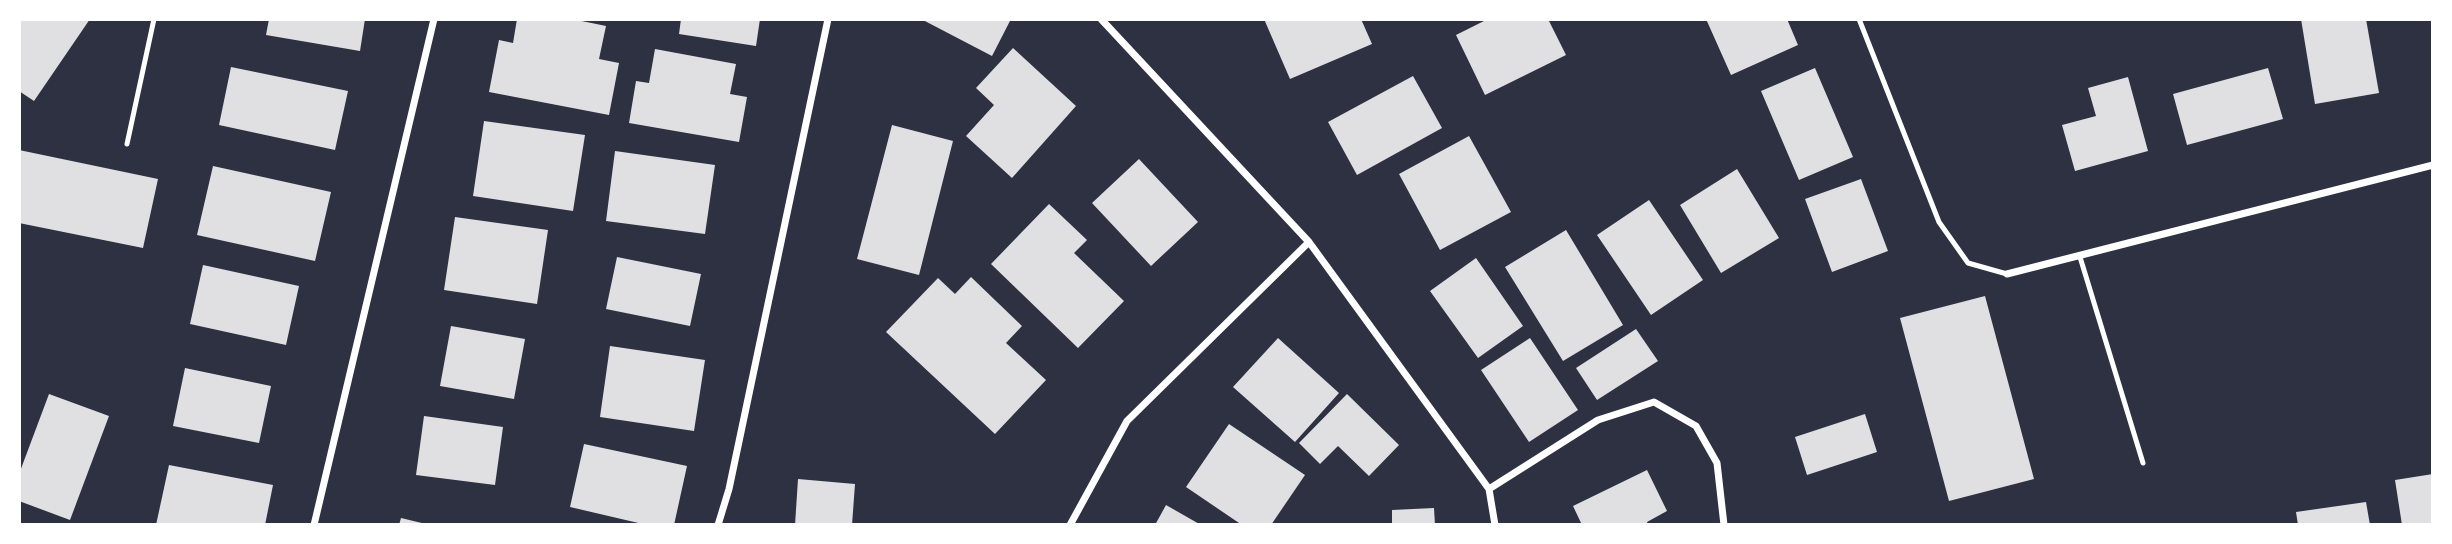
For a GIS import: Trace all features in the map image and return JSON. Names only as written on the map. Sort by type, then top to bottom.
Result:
[{"type":"street","points":[[314,525],[434,19]]},
{"type":"street","points":[[718,525],[732,475],[828,19]]},
{"type":"street","points":[[1101,19],[1308,242],[1489,489],[1495,525]]},
{"type":"street","points":[[2007,274],[2433,165]]},
{"type":"street","points":[[1070,525],[1127,421],[1308,242]]},
{"type":"street","points":[[1489,489],[1598,420],[1654,402],[1662,409],[1696,426],[1717,463],[1724,525]]},
{"type":"lane","points":[[127,144],[154,19]]},
{"type":"lane","points":[[1858,19],[1939,222],[1968,263],[2007,274]]},
{"type":"lane","points":[[2080,257],[2143,463]]},
{"type":"building","points":[[19,19],[90,19],[34,101],[19,91]]},
{"type":"building","points":[[269,19],[365,19],[360,51],[266,35]]},
{"type":"building","points":[[517,19],[572,19],[606,26],[599,59],[619,63],[609,115],[489,92],[499,40],[513,43]]},
{"type":"building","points":[[681,19],[760,19],[756,46],[679,34]]},
{"type":"building","points":[[921,19],[1011,19],[992,56]]},
{"type":"building","points":[[1264,19],[1361,19],[1372,44],[1290,79]]},
{"type":"building","points":[[1488,19],[1548,19],[1566,55],[1485,95],[1456,35]]},
{"type":"building","points":[[1706,19],[1787,19],[1798,45],[1731,75]]},
{"type":"building","points":[[2301,19],[2366,19],[2379,93],[2315,104]]},
{"type":"building","points":[[1013,48],[1076,106],[1012,178],[966,136],[994,105],[976,88]]},
{"type":"building","points":[[655,49],[736,64],[730,94],[747,97],[739,142],[629,123],[636,81],[649,83]]},
{"type":"building","points":[[231,67],[348,91],[335,150],[219,125]]},
{"type":"building","points":[[1815,68],[1853,157],[1799,180],[1761,91]]},
{"type":"building","points":[[2268,68],[2283,119],[2187,145],[2173,94]]},
{"type":"building","points":[[1413,76],[1442,128],[1357,175],[1328,122]]},
{"type":"building","points":[[2128,77],[2148,151],[2075,171],[2062,125],[2096,116],[2088,88]]},
{"type":"building","points":[[484,121],[585,135],[573,211],[473,196]]},
{"type":"building","points":[[892,125],[953,141],[919,275],[857,259]]},
{"type":"building","points":[[1469,136],[1511,212],[1440,250],[1399,174]]},
{"type":"building","points":[[19,150],[158,179],[143,248],[19,223]]},
{"type":"building","points":[[615,151],[715,165],[705,234],[606,221]]},
{"type":"building","points":[[1139,159],[1198,222],[1151,266],[1092,203]]},
{"type":"building","points":[[213,166],[331,192],[315,261],[197,235]]},
{"type":"building","points":[[1737,169],[1779,238],[1721,273],[1680,205]]},
{"type":"building","points":[[1861,179],[1888,251],[1832,272],[1805,199]]},
{"type":"building","points":[[1649,200],[1703,280],[1651,315],[1597,235]]},
{"type":"building","points":[[1049,204],[1087,240],[1074,253],[1124,301],[1078,348],[991,264]]},
{"type":"building","points":[[455,217],[548,230],[537,304],[444,290]]},
{"type":"building","points":[[1566,230],[1623,325],[1563,361],[1505,267]]},
{"type":"building","points":[[617,257],[701,274],[690,326],[606,309]]},
{"type":"building","points":[[1476,258],[1523,326],[1478,358],[1430,291]]},
{"type":"building","points":[[203,265],[299,286],[286,345],[190,324]]},
{"type":"building","points":[[971,277],[1022,326],[1006,343],[1046,380],[995,434],[886,332],[938,278],[955,294]]},
{"type":"building","points":[[1985,296],[2034,479],[1949,501],[1900,318]]},
{"type":"building","points":[[451,326],[525,339],[514,399],[440,386]]},
{"type":"building","points":[[1636,329],[1658,361],[1597,400],[1576,368]]},
{"type":"building","points":[[1278,338],[1339,393],[1295,442],[1233,387]]},
{"type":"building","points":[[1530,338],[1578,410],[1529,442],[1481,370]]},
{"type":"building","points":[[610,346],[705,360],[694,431],[600,417]]},
{"type":"building","points":[[185,368],[271,386],[259,443],[173,426]]},
{"type":"building","points":[[49,394],[109,416],[70,520],[19,501],[19,474]]},
{"type":"building","points":[[1347,394],[1399,445],[1369,476],[1338,446],[1320,464],[1299,443]]},
{"type":"building","points":[[1865,414],[1877,452],[1807,475],[1795,437]]},
{"type":"building","points":[[424,416],[503,427],[495,485],[416,475]]},
{"type":"building","points":[[1229,424],[1305,475],[1271,525],[1242,525],[1186,487]]},
{"type":"building","points":[[584,444],[687,466],[674,525],[647,525],[570,507]]},
{"type":"building","points":[[169,465],[273,485],[265,525],[156,525]]},
{"type":"building","points":[[1647,470],[1667,511],[1647,522],[1648,525],[1582,525],[1573,506]]},
{"type":"building","points":[[2433,474],[2433,525],[2402,525],[2395,480]]},
{"type":"building","points":[[798,479],[855,484],[852,525],[795,525]]},
{"type":"building","points":[[2366,502],[2370,525],[2298,525],[2296,512]]},
{"type":"building","points":[[1166,505],[1201,525],[1155,525]]},
{"type":"building","points":[[1434,508],[1435,525],[1392,525],[1392,510]]},
{"type":"building","points":[[401,518],[426,524],[426,525],[399,525]]}]
